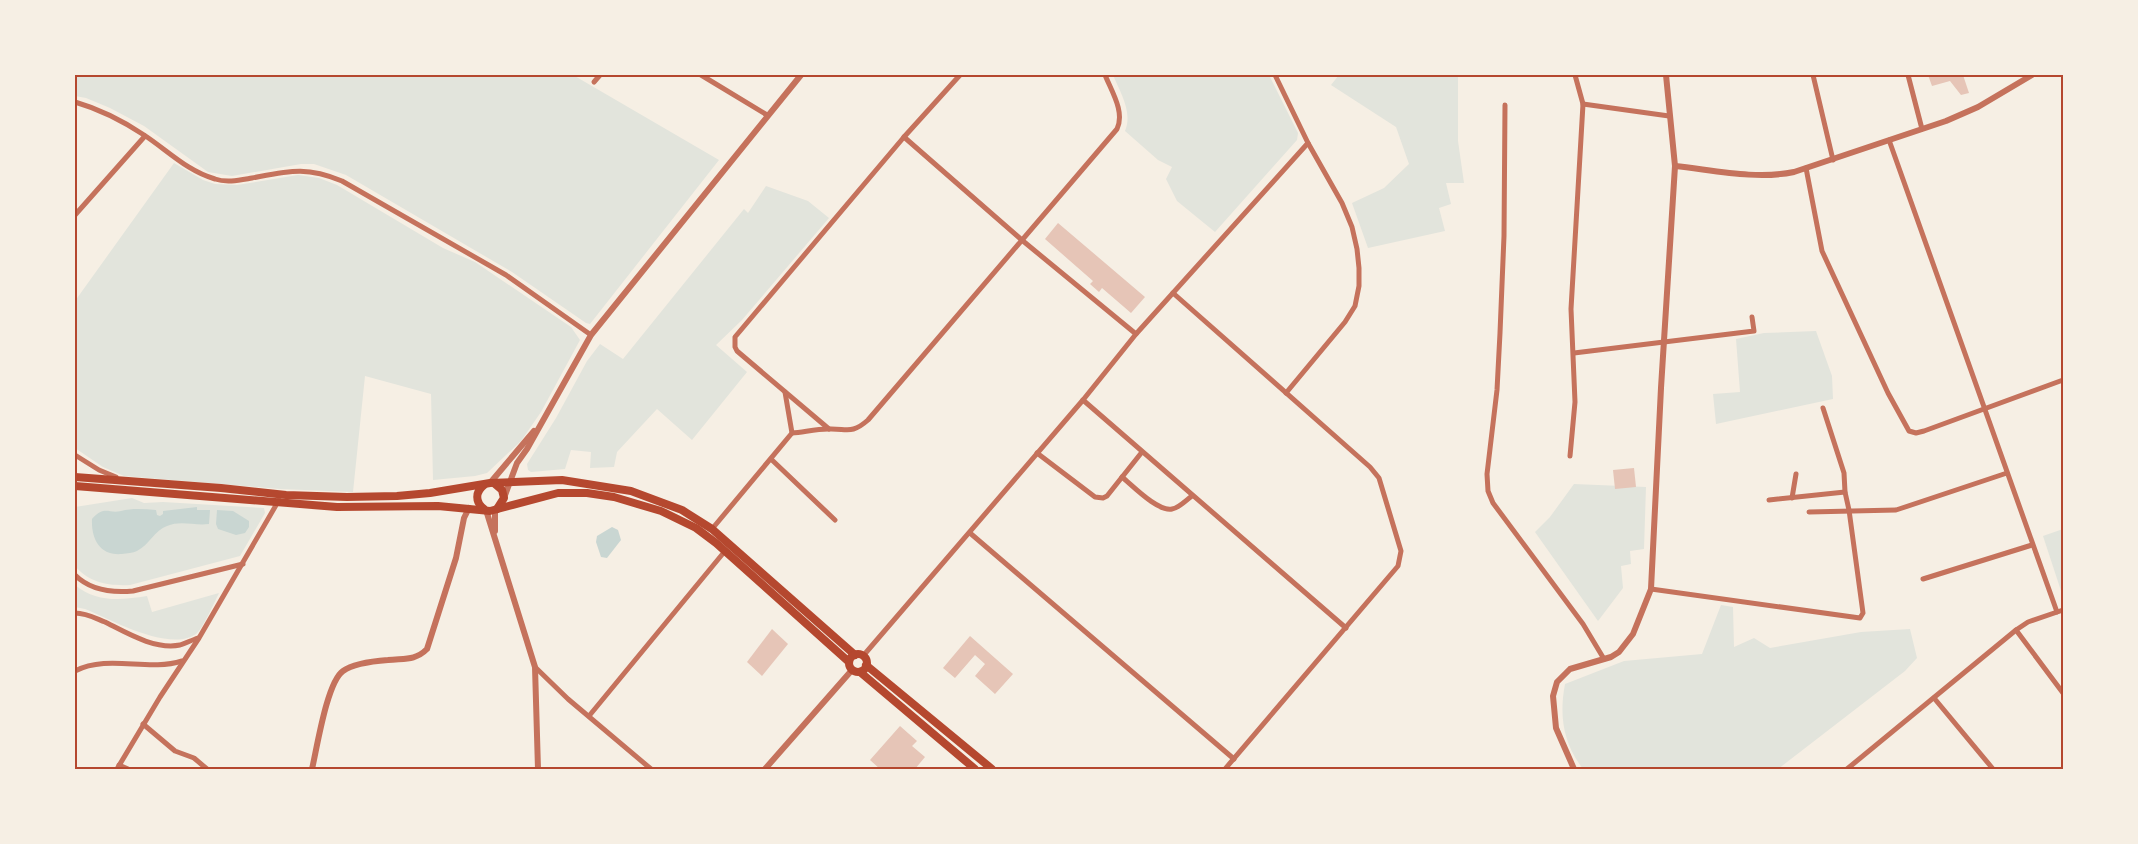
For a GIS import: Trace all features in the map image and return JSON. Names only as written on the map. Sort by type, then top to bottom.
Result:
[{"type":"main road","points":[[75,478],[139,482],[279,498],[337,507],[496,510],[558,493],[587,493],[614,496],[643,504],[678,518],[696,528],[725,551],[850,666],[860,672],[975,769]]},
{"type":"main road","points":[[75,486],[279,498],[397,496],[490,484],[562,480],[631,491],[682,510],[712,529],[855,655],[863,656],[866,664],[992,769]]},
{"type":"main road","points":[[469,508],[479,490],[490,484]]},
{"type":"main road","points":[[490,484],[502,490],[504,498],[496,510]]},
{"type":"main road","points":[[477,494],[478,502],[485,510]]},
{"type":"main road","points":[[850,666],[855,655]]},
{"type":"main road","points":[[860,672],[866,664]]},
{"type":"street","points":[[594,82],[600,75]]},
{"type":"street","points":[[701,75],[767,115]]},
{"type":"street","points":[[504,498],[517,463],[545,418],[591,335],[801,75]]},
{"type":"street","points":[[829,429],[737,351],[735,336],[904,137],[960,75]]},
{"type":"street","points":[[792,433],[829,429],[854,430],[868,420],[1117,130],[1121,118],[1106,75]]},
{"type":"street","points":[[1275,75],[1308,143],[1342,203],[1352,227],[1357,249],[1359,286],[1355,306],[1346,322],[1286,394]]},
{"type":"street","points":[[1570,456],[1575,402],[1571,309],[1583,104],[1575,75]]},
{"type":"street","points":[[1574,769],[1556,728],[1553,696],[1557,682],[1570,669],[1604,659],[1619,652],[1640,620],[1651,589],[1675,166],[1666,75]]},
{"type":"street","points":[[1813,75],[1832,160]]},
{"type":"street","points":[[1908,75],[1922,129]]},
{"type":"street","points":[[1675,166],[1775,174],[1806,168],[1922,129],[1978,107],[2032,75]]},
{"type":"street","points":[[75,102],[106,114],[145,136],[190,168],[215,180],[237,180],[300,170],[314,171],[342,181],[506,275],[591,335]]},
{"type":"street","points":[[1583,104],[1669,116]]},
{"type":"street","points":[[1505,105],[1502,274],[1497,390],[1487,474],[1488,491],[1493,503],[1583,624],[1604,659]]},
{"type":"street","points":[[75,215],[145,136]]},
{"type":"street","points":[[904,137],[1023,241],[1136,334]]},
{"type":"street","points":[[1889,140],[2057,612]]},
{"type":"street","points":[[863,656],[1083,400],[1136,334],[1308,143]]},
{"type":"street","points":[[1806,168],[1822,251],[1906,428],[1912,432],[1924,431],[2063,380]]},
{"type":"street","points":[[1173,292],[1286,394],[1370,466],[1379,478],[1401,551],[1398,566],[1225,769]]},
{"type":"street","points":[[1574,353],[1754,332],[1752,316]]},
{"type":"street","points":[[712,529],[772,460],[792,433],[785,391]]},
{"type":"street","points":[[1083,400],[1346,628]]},
{"type":"street","points":[[1651,589],[1858,619],[1863,612],[1842,466],[1823,408]]},
{"type":"street","points":[[490,484],[545,418]]},
{"type":"street","points":[[1037,453],[1095,497],[1103,498],[1107,496],[1142,452]]},
{"type":"street","points":[[75,455],[99,470],[125,480],[139,482]]},
{"type":"street","points":[[772,460],[835,520]]},
{"type":"street","points":[[1809,512],[1896,510],[2007,473]]},
{"type":"street","points":[[1792,498],[1796,474]]},
{"type":"street","points":[[1122,477],[1157,506],[1166,509],[1174,509],[1192,496]]},
{"type":"street","points":[[1770,500],[1845,492]]},
{"type":"street","points":[[128,769],[118,767],[143,724],[199,638],[279,498]]},
{"type":"street","points":[[312,769],[329,696],[341,672],[356,666],[388,660],[416,658],[427,649],[456,558],[464,518],[469,508]]},
{"type":"street","points":[[485,510],[497,542],[535,667],[538,769]]},
{"type":"street","points":[[496,510],[497,542]]},
{"type":"street","points":[[970,533],[1234,759]]},
{"type":"street","points":[[1923,579],[2032,544]]},
{"type":"street","points":[[589,716],[725,551]]},
{"type":"street","points":[[75,575],[92,588],[119,592],[134,591],[243,564]]},
{"type":"street","points":[[1847,769],[2016,630],[2028,622],[2063,610]]},
{"type":"street","points":[[75,613],[93,617],[138,638],[157,644],[180,645],[199,638]]},
{"type":"street","points":[[2016,630],[2063,694]]},
{"type":"street","points":[[75,671],[97,663],[163,666],[183,661]]},
{"type":"street","points":[[765,769],[850,666]]},
{"type":"street","points":[[535,667],[548,681],[651,769]]},
{"type":"street","points":[[1934,698],[1993,769]]},
{"type":"street","points":[[143,724],[176,751],[194,758],[207,769]]},
{"type":"shaded area","points":[[75,75],[573,75],[719,160],[590,324],[512,272],[346,175],[314,164],[301,164],[232,176],[208,172],[144,126],[110,108],[86,98],[75,96]]},
{"type":"shaded area","points":[[1113,75],[1269,75],[1298,133],[1297,140],[1215,232],[1177,201],[1166,179],[1172,167],[1158,160],[1125,131],[1127,109]]},
{"type":"shaded area","points":[[1339,75],[1458,75],[1458,141],[1464,183],[1446,183],[1451,204],[1439,208],[1445,231],[1368,248],[1352,203],[1384,188],[1409,164],[1396,127],[1331,85]]},
{"type":"shaded area","points":[[174,163],[203,180],[215,184],[237,185],[298,175],[319,178],[337,185],[443,248],[475,262],[571,327],[580,340],[541,412],[521,441],[487,473],[433,480],[431,394],[365,376],[353,492],[280,489],[124,476],[103,467],[75,448],[75,301]]},
{"type":"shaded area","points":[[766,186],[808,201],[829,218],[742,320],[716,345],[747,372],[692,440],[657,409],[617,452],[614,467],[590,468],[591,452],[571,450],[565,469],[531,472],[528,470],[527,464],[556,418],[587,361],[600,344],[623,359],[744,209],[748,213]]},
{"type":"shaded area","points":[[1816,331],[1832,376],[1833,399],[1716,424],[1713,394],[1740,392],[1736,339],[1764,333]]},
{"type":"shaded area","points":[[1574,484],[1646,487],[1644,549],[1630,551],[1631,564],[1621,566],[1623,588],[1598,621],[1535,532],[1550,517]]},
{"type":"shaded area","points":[[132,498],[144,503],[163,502],[264,508],[265,513],[240,556],[130,585],[114,585],[93,580],[75,566],[75,507]]},
{"type":"shaded area","points":[[197,507],[197,510],[210,510],[209,524],[172,524],[163,528],[145,545],[134,552],[114,554],[108,552],[98,545],[93,533],[92,519],[103,511],[117,512],[129,509],[156,510],[157,515],[160,516],[163,514],[163,511]]},
{"type":"shaded area","points":[[217,510],[233,511],[249,521],[249,527],[245,533],[236,535],[218,529],[216,524]]},
{"type":"shaded area","points":[[612,527],[618,530],[621,540],[607,558],[601,557],[596,542],[597,536]]},
{"type":"shaded area","points":[[2063,529],[2063,597],[2043,536]]},
{"type":"shaded area","points":[[75,585],[92,595],[110,599],[147,596],[152,612],[219,593],[206,620],[197,633],[186,638],[172,640],[141,633],[85,609],[75,607]]},
{"type":"shaded area","points":[[1721,605],[1733,607],[1734,647],[1754,638],[1770,648],[1861,632],[1910,629],[1917,658],[1905,671],[1778,769],[1583,769],[1571,749],[1564,729],[1562,707],[1565,684],[1624,661],[1702,654]]},
{"type":"building","points":[[1928,75],[1963,75],[1969,93],[1961,95],[1950,81],[1932,86]]},
{"type":"building","points":[[1058,223],[1145,297],[1131,313],[1102,288],[1099,292],[1090,284],[1093,281],[1045,239]]},
{"type":"building","points":[[1634,468],[1636,487],[1615,489],[1613,470]]},
{"type":"building","points":[[772,629],[788,644],[762,676],[747,662]]},
{"type":"building","points":[[970,636],[1013,674],[995,694],[975,676],[985,664],[975,655],[955,678],[943,668]]},
{"type":"building","points":[[900,726],[917,741],[912,746],[925,757],[915,769],[880,769],[870,760]]}]
